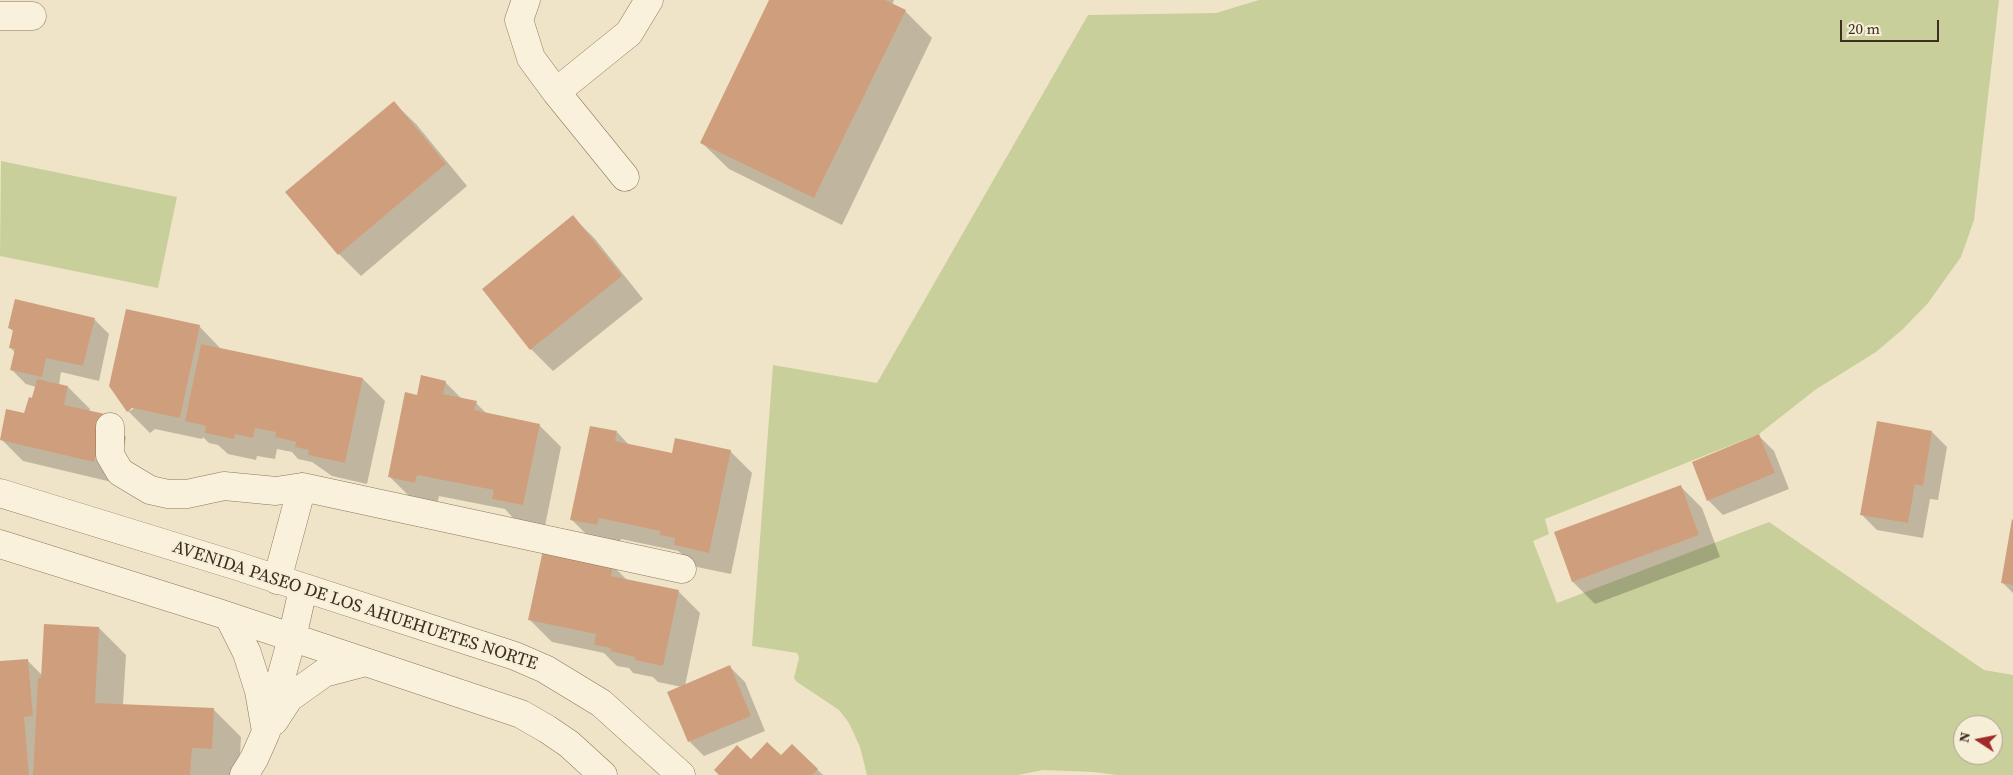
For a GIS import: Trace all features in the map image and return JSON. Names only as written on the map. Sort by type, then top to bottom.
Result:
[{"type":"street","points":[[526,0],[519,20],[531,58],[625,177]]},
{"type":"street","points":[[556,92],[629,33],[649,0]]},
{"type":"street","points":[[0,16],[32,16]]},
{"type":"street","points":[[110,427],[110,455],[120,472],[150,490],[168,494],[187,494],[224,486],[276,491],[302,487],[682,569]]},
{"type":"street","points":[[277,580],[302,487]]},
{"type":"street","name":"AVENIDA PASEO DE LOS AHUEHUETES NORTE","points":[[0,492],[188,550],[515,656],[545,669],[601,703],[681,775]]},
{"type":"street","points":[[0,544],[229,617],[362,663],[521,714],[547,728],[569,744],[604,775]]},
{"type":"street","points":[[244,775],[254,759],[266,732],[292,638],[303,588]]},
{"type":"street","points":[[229,617],[247,653],[259,692],[266,732]]},
{"type":"street","points":[[266,732],[289,698],[324,674],[362,663]]},
{"type":"green space","points":[[1259,0],[1999,0],[1974,220],[1961,257],[1928,303],[1903,329],[1876,352],[1815,390],[1759,434],[1545,519],[1549,534],[1533,541],[1557,603],[1769,522],[1984,670],[2013,675],[2013,775],[1117,775],[1043,770],[1018,775],[867,775],[860,747],[849,723],[839,710],[797,682],[794,678],[799,658],[797,653],[752,646],[773,365],[877,383],[1088,15],[1216,13]]},
{"type":"green space","points":[[1,161],[177,197],[158,288],[0,256]]},
{"type":"building","points":[[769,0],[885,0],[906,10],[814,198],[700,143]]},
{"type":"building","points":[[394,101],[446,164],[338,255],[285,192]]},
{"type":"building","points":[[573,215],[622,276],[530,350],[482,289]]},
{"type":"building","points":[[15,299],[95,318],[83,366],[46,358],[42,377],[10,370],[15,349],[9,348],[13,330],[8,328]]},
{"type":"building","points":[[126,309],[200,325],[180,418],[132,408],[127,412],[109,386]]},
{"type":"building","points":[[201,344],[363,378],[345,463],[308,455],[309,450],[295,447],[296,442],[275,437],[276,432],[255,428],[253,438],[235,434],[234,439],[205,433],[206,426],[185,421]]},
{"type":"building","points":[[421,375],[446,381],[443,394],[477,401],[474,410],[540,424],[523,505],[492,499],[494,490],[417,475],[415,483],[388,477],[405,392],[417,395]]},
{"type":"building","points":[[37,379],[68,386],[64,405],[105,414],[94,462],[0,440],[6,409],[24,413],[29,397],[32,398]]},
{"type":"building","points":[[1877,421],[1932,431],[1923,486],[1915,484],[1908,523],[1860,515]]},
{"type":"building","points":[[590,426],[617,431],[615,441],[672,453],[675,438],[731,450],[709,553],[674,545],[675,538],[660,535],[660,531],[599,518],[597,525],[570,520]]},
{"type":"building","points":[[1759,434],[1775,473],[1707,501],[1692,462]]},
{"type":"building","points":[[1681,485],[1699,535],[1572,582],[1554,532]]},
{"type":"building","points":[[2013,520],[2013,585],[2001,583]]},
{"type":"building","points":[[543,550],[613,564],[611,576],[679,590],[663,666],[635,660],[635,657],[610,651],[611,648],[594,645],[596,634],[528,620]]},
{"type":"building","points":[[44,624],[99,627],[95,703],[214,708],[212,749],[192,748],[190,775],[33,775],[38,678],[41,678]]},
{"type":"building","points":[[28,659],[33,716],[24,717],[29,775],[0,775],[0,661]]},
{"type":"building","points":[[730,665],[751,716],[688,742],[667,692]]},
{"type":"building","points":[[767,742],[781,755],[792,744],[818,769],[812,775],[719,775],[714,770],[737,745],[751,759]]}]
